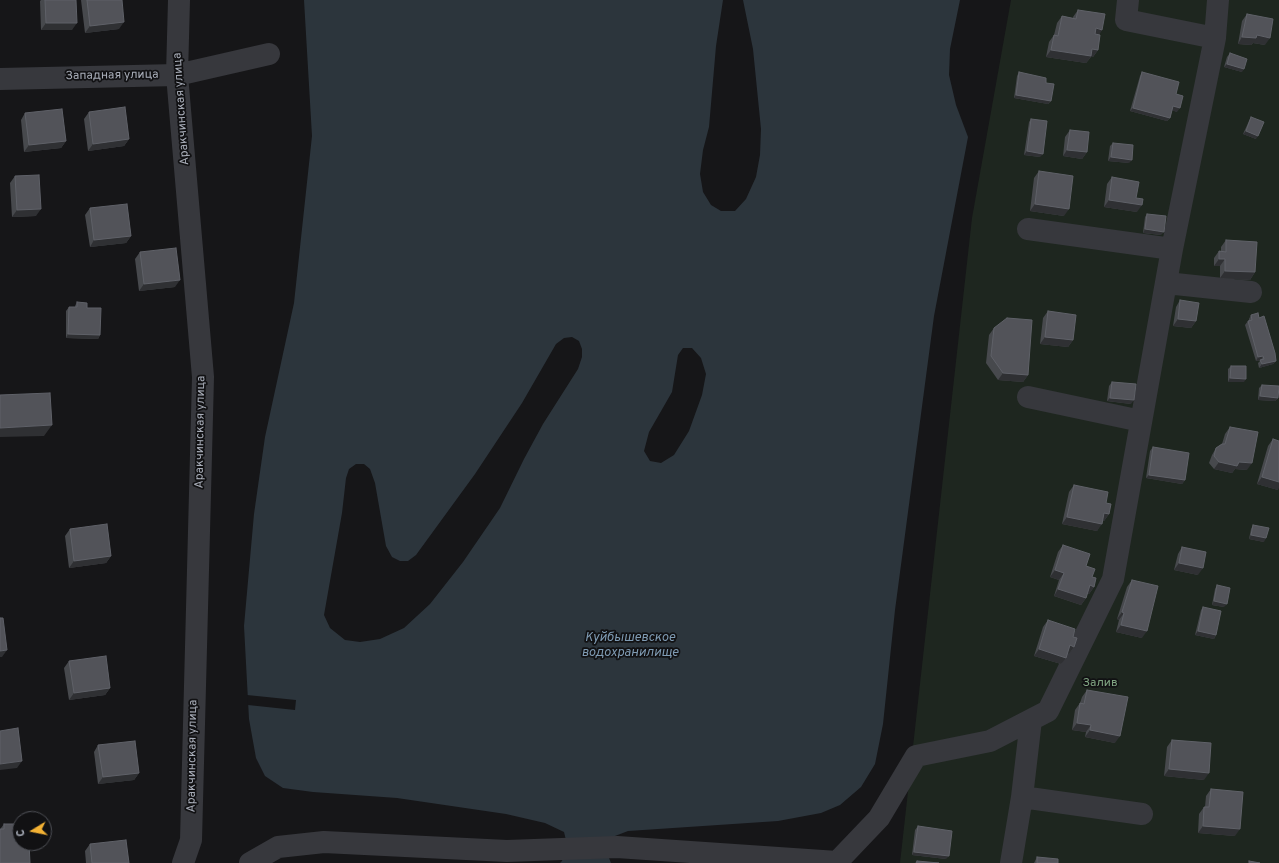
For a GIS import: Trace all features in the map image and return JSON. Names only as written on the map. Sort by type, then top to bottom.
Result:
[{"type":"street","name":"Аракчинская улица","points":[[179,0],[177,75],[203,377],[191,840],[183,863]]},
{"type":"street","points":[[1128,0],[1126,20],[1215,38]]},
{"type":"street","points":[[250,863],[278,847],[324,842],[506,851],[618,847],[837,862],[879,818],[916,756],[990,741],[1048,711],[1113,578],[1172,249],[1215,38],[1218,0]]},
{"type":"street","name":"Западная улица","points":[[0,79],[177,75],[269,54]]},
{"type":"street","points":[[1028,228],[1172,249]]},
{"type":"street","points":[[1166,283],[1251,292]]},
{"type":"street","points":[[1028,397],[1141,421]]},
{"type":"street","points":[[1011,863],[1022,797],[1031,720]]},
{"type":"street","points":[[1022,797],[1142,814]]},
{"type":"green space","name":"Залив","points":[[1011,0],[1279,0],[1279,863],[900,863],[972,218]]},
{"type":"water","name":"Куйбышевское водохранилище","points":[[304,0],[723,0],[716,46],[709,127],[703,150],[700,174],[703,192],[711,205],[721,211],[735,211],[746,199],[756,177],[760,155],[761,129],[753,49],[743,0],[960,0],[950,49],[949,75],[956,105],[968,137],[934,316],[895,610],[883,724],[875,764],[861,787],[840,805],[821,813],[778,821],[628,831],[615,836],[610,844],[609,858],[611,863],[560,863],[567,844],[564,832],[545,823],[506,814],[397,798],[313,792],[283,788],[265,776],[256,758],[249,719],[244,626],[254,514],[265,437],[294,303],[312,136]],"holes":[[[572,337],[579,341],[582,349],[582,357],[578,369],[543,424],[500,508],[463,562],[430,604],[404,628],[380,639],[360,642],[345,640],[330,628],[324,615],[342,513],[346,478],[349,469],[356,464],[364,464],[370,469],[375,483],[386,546],[392,557],[400,561],[408,561],[416,555],[475,474],[522,403],[556,344],[564,338]],[[683,348],[692,348],[701,358],[706,374],[702,395],[689,431],[674,455],[661,463],[650,461],[644,451],[649,432],[672,392],[678,355]]]},
{"type":"pier","points":[[247,695],[296,700],[295,710],[248,705]]},
{"type":"building","points":[[45,0],[76,0],[77,23],[46,23]]},
{"type":"building","points":[[87,0],[122,0],[124,22],[90,26]]},
{"type":"building","points":[[1078,10],[1105,14],[1102,30],[1096,28],[1095,34],[1100,35],[1098,50],[1092,49],[1091,56],[1051,50],[1054,35],[1058,36],[1062,16],[1076,19]]},
{"type":"building","points":[[1247,14],[1273,19],[1270,38],[1257,35],[1256,38],[1242,37]]},
{"type":"building","points":[[1230,53],[1247,59],[1244,69],[1227,64]]},
{"type":"building","points":[[1019,72],[1046,78],[1046,83],[1054,84],[1051,101],[1016,95]]},
{"type":"building","points":[[1142,72],[1179,82],[1176,94],[1183,96],[1180,108],[1173,106],[1170,118],[1133,108]]},
{"type":"building","points":[[125,107],[129,139],[93,144],[89,112]]},
{"type":"building","points":[[62,109],[66,141],[29,145],[25,113]]},
{"type":"building","points":[[1251,117],[1264,122],[1258,136],[1246,131]]},
{"type":"building","points":[[1031,119],[1047,121],[1043,154],[1027,151]]},
{"type":"building","points":[[1070,130],[1089,132],[1087,152],[1067,150]]},
{"type":"building","points":[[1113,143],[1133,145],[1132,160],[1111,157]]},
{"type":"building","points":[[1039,171],[1073,176],[1069,209],[1035,204]]},
{"type":"building","points":[[39,175],[41,209],[17,210],[15,176]]},
{"type":"building","points":[[1112,177],[1139,182],[1136,198],[1143,199],[1142,205],[1109,200]]},
{"type":"building","points":[[127,204],[131,236],[94,240],[90,208]]},
{"type":"building","points":[[1147,214],[1166,216],[1164,232],[1145,229]]},
{"type":"building","points":[[1226,240],[1257,242],[1255,272],[1225,271],[1225,259],[1219,259],[1219,251],[1226,252]]},
{"type":"building","points":[[176,248],[180,280],[144,284],[140,252]]},
{"type":"building","points":[[1180,300],[1199,303],[1196,321],[1178,319]]},
{"type":"building","points":[[77,302],[87,303],[87,308],[101,308],[100,335],[68,334],[69,307],[77,307]]},
{"type":"building","points":[[1048,311],[1076,315],[1073,340],[1045,337]]},
{"type":"building","points":[[1258,313],[1259,318],[1264,316],[1276,361],[1262,364],[1260,360],[1264,359],[1263,356],[1258,357],[1248,321],[1252,320],[1251,315]]},
{"type":"building","points":[[1007,318],[1032,320],[1028,375],[1003,373],[991,356],[994,328]]},
{"type":"building","points":[[1231,366],[1246,366],[1246,379],[1230,378]]},
{"type":"building","points":[[1112,382],[1136,384],[1134,400],[1110,398]]},
{"type":"building","points":[[1262,385],[1279,386],[1278,398],[1260,396]]},
{"type":"building","points":[[50,393],[52,425],[0,428],[0,395]]},
{"type":"building","points":[[1230,427],[1258,432],[1252,463],[1239,462],[1237,466],[1219,462],[1214,456],[1216,448],[1222,444],[1225,444]]},
{"type":"building","points":[[1273,439],[1279,441],[1279,482],[1262,477]]},
{"type":"building","points":[[1153,447],[1189,453],[1185,480],[1149,475]]},
{"type":"building","points":[[1074,485],[1108,492],[1106,503],[1111,504],[1109,514],[1104,513],[1102,524],[1067,517]]},
{"type":"building","points":[[107,524],[111,556],[74,561],[70,529]]},
{"type":"building","points":[[1253,525],[1269,528],[1266,538],[1251,535]]},
{"type":"building","points":[[1063,545],[1090,554],[1086,566],[1095,569],[1092,577],[1096,578],[1094,587],[1090,585],[1086,598],[1058,589],[1064,573],[1055,570]]},
{"type":"building","points":[[1182,547],[1206,552],[1203,568],[1179,563]]},
{"type":"building","points":[[1132,580],[1158,586],[1147,631],[1121,625],[1124,613],[1122,612]]},
{"type":"building","points":[[1217,585],[1230,588],[1227,604],[1214,601]]},
{"type":"building","points":[[1203,607],[1221,611],[1216,635],[1198,631]]},
{"type":"building","points":[[0,618],[3,618],[7,650],[0,651]]},
{"type":"building","points":[[1048,620],[1075,629],[1073,637],[1077,638],[1074,647],[1070,645],[1066,658],[1039,649]]},
{"type":"building","points":[[106,656],[110,688],[74,693],[69,661]]},
{"type":"building","points":[[1087,690],[1128,697],[1120,736],[1090,730],[1091,725],[1077,723],[1080,703],[1084,704]]},
{"type":"building","points":[[18,728],[22,761],[0,764],[0,731]]},
{"type":"building","points":[[1172,740],[1211,743],[1209,773],[1169,769]]},
{"type":"building","points":[[135,741],[139,773],[103,777],[98,745]]},
{"type":"building","points":[[1211,789],[1243,792],[1240,829],[1203,826],[1204,807],[1209,807]]},
{"type":"building","points":[[4,824],[12,824],[12,851],[29,851],[30,863],[0,863],[0,829],[4,829]]},
{"type":"building","points":[[918,826],[952,831],[949,856],[914,852]]},
{"type":"building","points":[[126,840],[129,863],[92,863],[90,844]]},
{"type":"building","points":[[1037,857],[1058,859],[1058,863],[1037,863]]},
{"type":"building","points":[[917,861],[939,863],[916,863]]},
{"type":"building","points":[[1249,861],[1260,863],[1249,863]]}]
